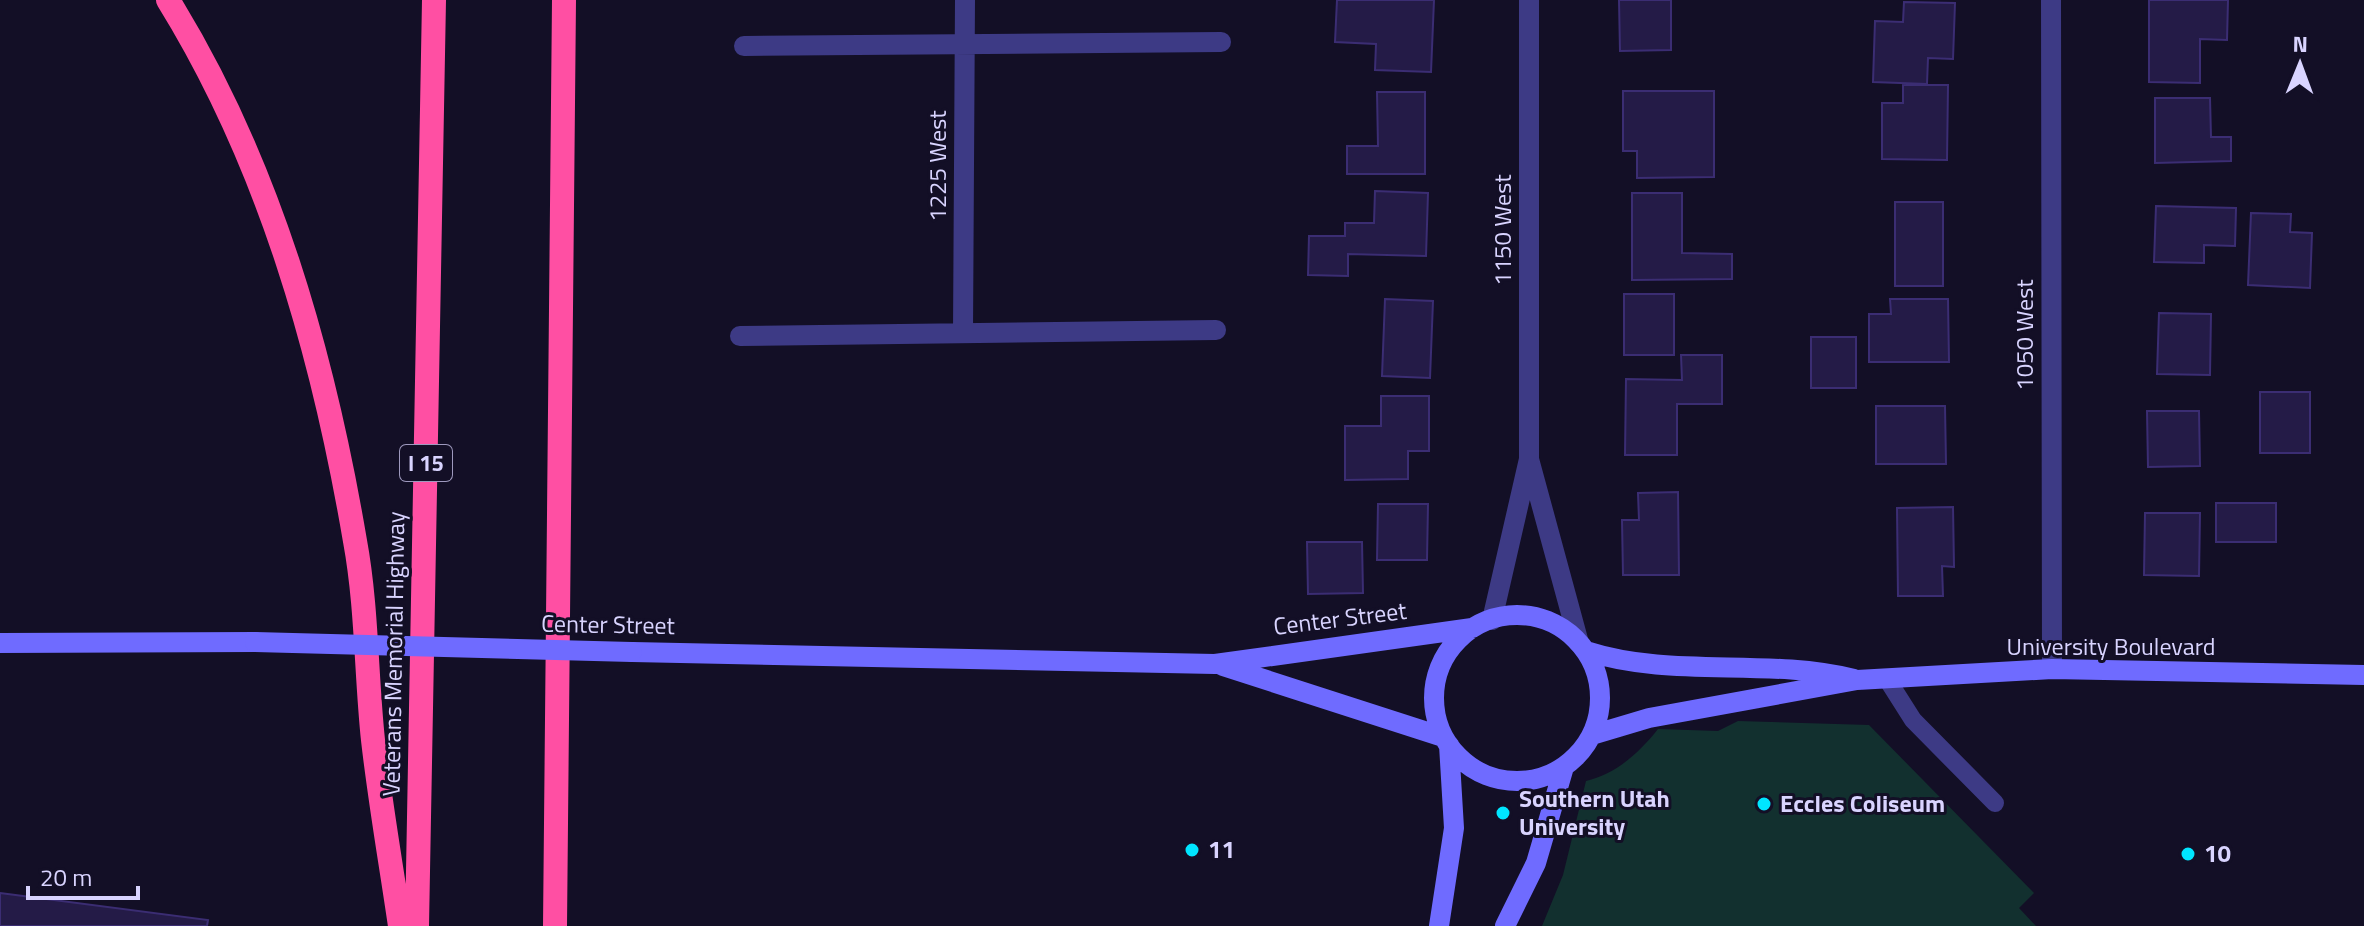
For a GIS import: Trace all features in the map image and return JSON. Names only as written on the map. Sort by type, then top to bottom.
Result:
[{"type":"highway","points":[[168,0],[234,128],[282,241],[322,377],[356,544],[374,741],[400,926]]},
{"type":"highway","name":"Veterans Memorial Highway","points":[[417,926],[434,0]]},
{"type":"highway","points":[[555,926],[564,0]]},
{"type":"main road","points":[[1439,926],[1454,828],[1446,741],[1436,718],[1436,677],[1444,658],[1472,628],[1515,616],[1539,619],[1560,628],[1582,647],[1596,671],[1600,692],[1599,714],[1592,735],[1564,767],[1546,776],[1507,781],[1470,766],[1446,741]]},
{"type":"main road","name":"Center Street","points":[[0,643],[255,642],[1215,664],[1472,628]]},
{"type":"main road","name":"University Boulevard","points":[[1582,647],[1638,665],[1780,666],[1819,670],[1857,680]]},
{"type":"main road","name":"Center Street","points":[[1215,664],[1446,741]]},
{"type":"main road","name":"University Boulevard","points":[[1592,735],[1649,718],[1857,680],[2052,669],[2364,675]]},
{"type":"main road","points":[[1505,926],[1536,863],[1564,767]]},
{"type":"street","name":"1225 West","points":[[963,333],[965,0]]},
{"type":"street","name":"1150 West","points":[[1492,620],[1529,459],[1529,0]]},
{"type":"street","name":"1050 West","points":[[2051,0],[2052,669]]},
{"type":"street","points":[[744,46],[1221,42]]},
{"type":"street","points":[[740,336],[1216,330]]},
{"type":"street","name":"1150 West","points":[[1529,459],[1582,647]]},
{"type":"lane","points":[[1887,679],[1913,720],[1995,803]]},
{"type":"green space","name":"Eccles Coliseum","points":[[1738,721],[1869,725],[2034,893],[2019,908],[2036,926],[1542,926],[1563,875],[1586,781],[1626,761],[1658,729],[1718,731]]},
{"type":"building","points":[[1337,0],[1434,0],[1431,72],[1375,70],[1376,44],[1335,42]]},
{"type":"building","points":[[1619,0],[1671,0],[1671,50],[1620,51]]},
{"type":"building","points":[[2149,0],[2228,0],[2227,40],[2200,39],[2200,83],[2149,82]]},
{"type":"building","points":[[1904,2],[1955,3],[1953,59],[1928,58],[1927,84],[1873,82],[1875,21],[1903,22]]},
{"type":"building","points":[[1903,85],[1948,85],[1947,160],[1882,159],[1882,103],[1903,103]]},
{"type":"building","points":[[1623,91],[1714,91],[1714,177],[1637,178],[1637,151],[1623,151]]},
{"type":"building","points":[[1377,92],[1425,92],[1425,174],[1347,174],[1347,146],[1378,146]]},
{"type":"building","points":[[2155,98],[2210,98],[2211,137],[2231,137],[2231,161],[2155,163]]},
{"type":"building","points":[[1375,191],[1428,193],[1426,256],[1348,254],[1348,276],[1308,275],[1309,236],[1345,236],[1345,223],[1374,223]]},
{"type":"building","points":[[1632,193],[1682,193],[1682,253],[1732,254],[1732,279],[1632,280]]},
{"type":"building","points":[[1895,202],[1943,202],[1943,286],[1895,286]]},
{"type":"building","points":[[2156,206],[2236,208],[2235,246],[2204,245],[2204,263],[2154,262]]},
{"type":"building","points":[[2251,213],[2291,214],[2290,232],[2312,233],[2310,288],[2248,285]]},
{"type":"building","points":[[1624,294],[1674,294],[1674,355],[1624,355]]},
{"type":"building","points":[[1385,299],[1433,301],[1430,378],[1382,376]]},
{"type":"building","points":[[1890,299],[1948,299],[1949,362],[1869,362],[1869,314],[1891,314]]},
{"type":"building","points":[[2159,313],[2211,314],[2210,375],[2157,374]]},
{"type":"building","points":[[1811,337],[1856,337],[1856,388],[1811,388]]},
{"type":"building","points":[[1681,355],[1722,355],[1722,404],[1677,404],[1677,455],[1625,455],[1626,379],[1682,380]]},
{"type":"building","points":[[2260,392],[2310,392],[2310,453],[2260,453]]},
{"type":"building","points":[[1381,396],[1429,396],[1429,451],[1408,451],[1408,479],[1345,480],[1345,426],[1381,426]]},
{"type":"building","points":[[1876,406],[1945,406],[1946,464],[1876,464]]},
{"type":"building","points":[[2147,411],[2199,411],[2200,466],[2148,467]]},
{"type":"building","points":[[1678,492],[1679,575],[1623,575],[1622,520],[1639,520],[1638,493]]},
{"type":"building","points":[[2216,503],[2276,503],[2276,542],[2216,542]]},
{"type":"building","points":[[1378,504],[1428,504],[1427,560],[1377,560]]},
{"type":"building","points":[[1953,507],[1954,567],[1942,566],[1943,596],[1898,596],[1897,508]]},
{"type":"building","points":[[2145,513],[2200,513],[2199,576],[2144,575]]},
{"type":"building","points":[[1307,542],[1362,542],[1363,593],[1308,594]]},
{"type":"building","points":[[0,893],[208,920],[207,926],[0,926]]},
{"type":"place","name":"Eccles Coliseum","points":[[1764,804]]},
{"type":"place","name":"Southern Utah University","points":[[1503,813]]},
{"type":"place","name":"11","points":[[1192,850]]},
{"type":"place","name":"10","points":[[2188,854]]}]
